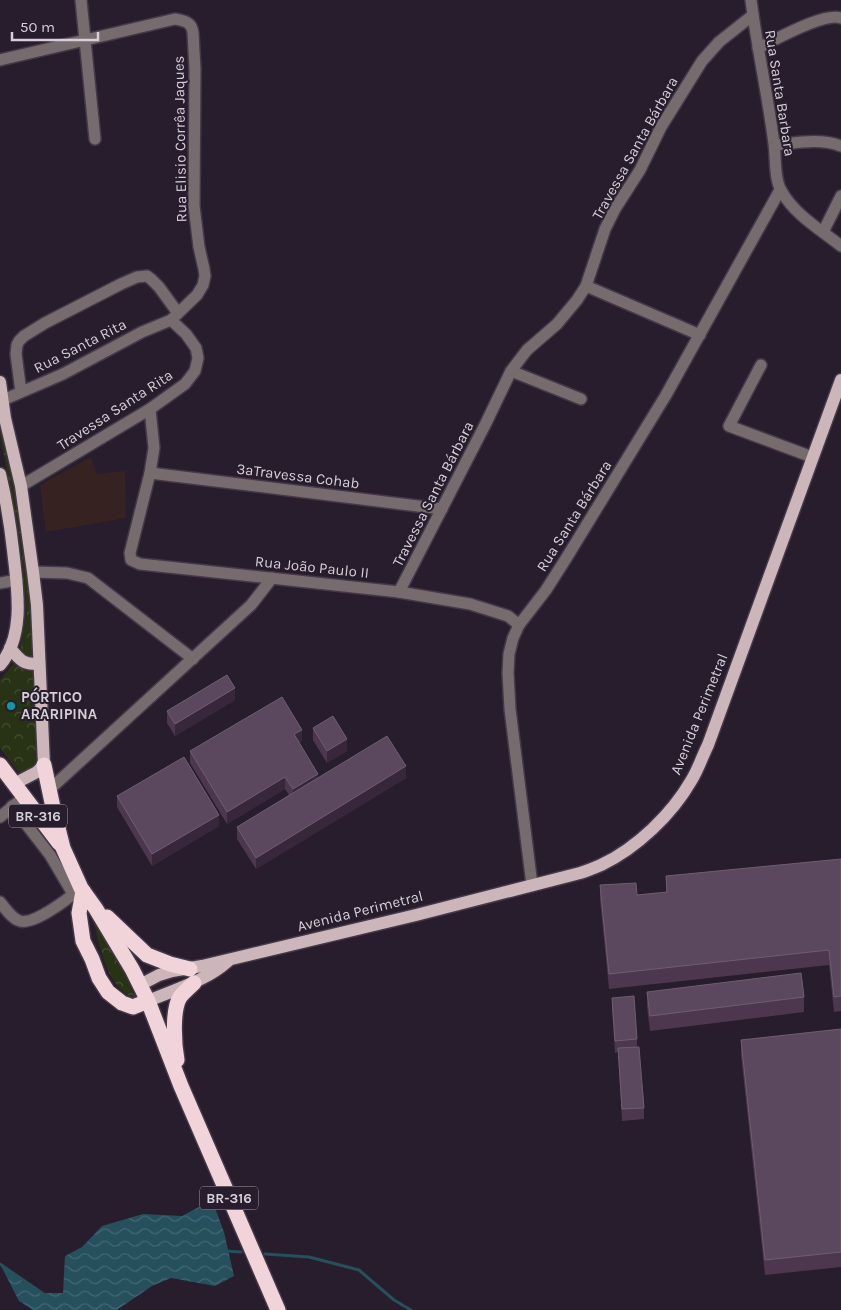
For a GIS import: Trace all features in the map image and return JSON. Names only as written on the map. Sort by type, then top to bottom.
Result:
[{"type":"highway","name":"BR-316","points":[[0,765],[14,784],[18,802],[63,848],[79,891],[96,909],[132,969],[148,1001],[181,1086],[278,1310]]},
{"type":"highway","points":[[44,765],[63,848]]},
{"type":"highway","points":[[79,891],[79,913],[83,941],[99,978],[108,992],[122,1003],[133,1007],[148,1001]]},
{"type":"highway","points":[[96,909],[147,955],[170,964],[192,976],[180,998],[174,1029],[175,1050],[181,1086]]},
{"type":"main road","name":"Avenida Perimetral","points":[[192,976],[218,970],[230,959],[580,874],[622,852],[654,828],[674,807],[696,771],[713,730],[841,380]]},
{"type":"main road","points":[[0,382],[5,418],[21,486],[37,605],[44,765],[37,772],[14,784]]},
{"type":"main road","points":[[0,474],[17,580],[15,630],[7,657],[0,665]]},
{"type":"main road","points":[[10,648],[25,663],[40,663]]},
{"type":"main road","points":[[140,985],[159,975],[172,971],[192,976]]},
{"type":"main road","points":[[148,1001],[192,976]]},
{"type":"street","points":[[81,0],[95,139]]},
{"type":"street","name":"Rua Santa Barbara","points":[[751,0],[775,145],[780,190]]},
{"type":"street","name":"Travessa Santa Bárbara","points":[[400,592],[511,371],[527,350],[557,324],[586,286],[605,229],[615,209],[640,170],[660,127],[702,61],[719,42],[753,15]]},
{"type":"street","points":[[758,48],[824,18],[837,16],[841,18]]},
{"type":"street","name":"Rua Elisio Corrêa Jaques","points":[[85,40],[175,19],[185,20],[193,28],[195,69],[194,206],[205,276],[198,295],[175,316]]},
{"type":"street","points":[[0,60],[85,40]]},
{"type":"street","points":[[775,145],[815,142],[833,143],[841,146]]},
{"type":"street","points":[[780,190],[787,201],[800,214],[841,246]]},
{"type":"street","name":"Rua Santa Bárbara","points":[[532,885],[510,709],[508,673],[509,654],[513,638],[519,624],[546,590],[567,557],[666,395],[780,190]]},
{"type":"street","points":[[824,232],[841,196]]},
{"type":"street","name":"Travessa Santa Rita","points":[[21,392],[16,354],[17,345],[24,336],[45,323],[137,277],[147,276],[159,286],[175,316],[196,348],[198,358],[195,371],[185,384],[150,409],[21,486]]},
{"type":"street","points":[[586,286],[700,335]]},
{"type":"street","name":"Rua Santa Rita","points":[[2,400],[63,374],[175,316]]},
{"type":"street","points":[[761,365],[729,426],[812,457]]},
{"type":"street","points":[[511,371],[581,399]]},
{"type":"street","points":[[150,409],[154,448],[150,473]]},
{"type":"street","name":"Rua João Paulo II","points":[[150,473],[130,553],[131,560],[134,562],[400,592],[470,604],[508,616],[519,624]]},
{"type":"street","name":"3ªTravessa Cohab","points":[[150,473],[442,509]]},
{"type":"street","points":[[33,572],[68,573],[88,578],[193,659]]},
{"type":"street","points":[[49,790],[251,605],[272,578]]},
{"type":"street","points":[[0,583],[17,580]]},
{"type":"street","points":[[0,817],[18,802],[50,855],[79,891],[46,913],[22,922],[14,918],[0,902]]},
{"type":"shaded area","points":[[91,457],[96,474],[125,471],[126,518],[46,532],[40,486]]},
{"type":"green space","points":[[0,413],[14,470],[33,602],[34,659],[26,659],[20,651],[25,607],[22,557],[0,436]]},
{"type":"green space","points":[[17,659],[25,670],[36,671],[39,765],[23,778],[0,748],[0,680]]},
{"type":"green space","points":[[91,911],[120,964],[136,999],[125,993],[110,974],[100,949]]},
{"type":"water","points":[[212,1200],[224,1232],[234,1276],[215,1286],[171,1278],[152,1286],[117,1310],[33,1310],[19,1301],[0,1264],[42,1293],[63,1293],[65,1256],[82,1247],[102,1226],[143,1214],[182,1216]]},
{"type":"building","points":[[227,675],[235,688],[175,724],[167,711]]},
{"type":"building","points":[[282,697],[302,730],[294,734],[318,774],[293,789],[285,777],[227,812],[190,751]]},
{"type":"building","points":[[333,716],[347,739],[327,751],[313,728]]},
{"type":"building","points":[[387,736],[406,766],[256,858],[237,827]]},
{"type":"building","points":[[184,757],[219,815],[152,854],[117,796]]},
{"type":"building","points":[[841,859],[841,996],[834,997],[829,950],[609,974],[600,885],[636,883],[637,895],[667,892],[666,876]]},
{"type":"building","points":[[801,973],[804,997],[650,1016],[647,992]]},
{"type":"building","points":[[634,996],[637,1039],[615,1041],[612,998]]},
{"type":"building","points":[[841,1029],[841,1252],[765,1260],[741,1040]]},
{"type":"building","points":[[639,1047],[644,1108],[622,1109],[618,1048]]},
{"type":"waterway","points":[[225,1251],[241,1252]]},
{"type":"waterway","points":[[265,1254],[309,1257],[359,1270],[394,1300],[411,1310]]},
{"type":"waterway","points":[[0,1264],[45,1295]]},
{"type":"place","name":"PÓRTICO ARARIPINA","points":[[11,706]]}]
